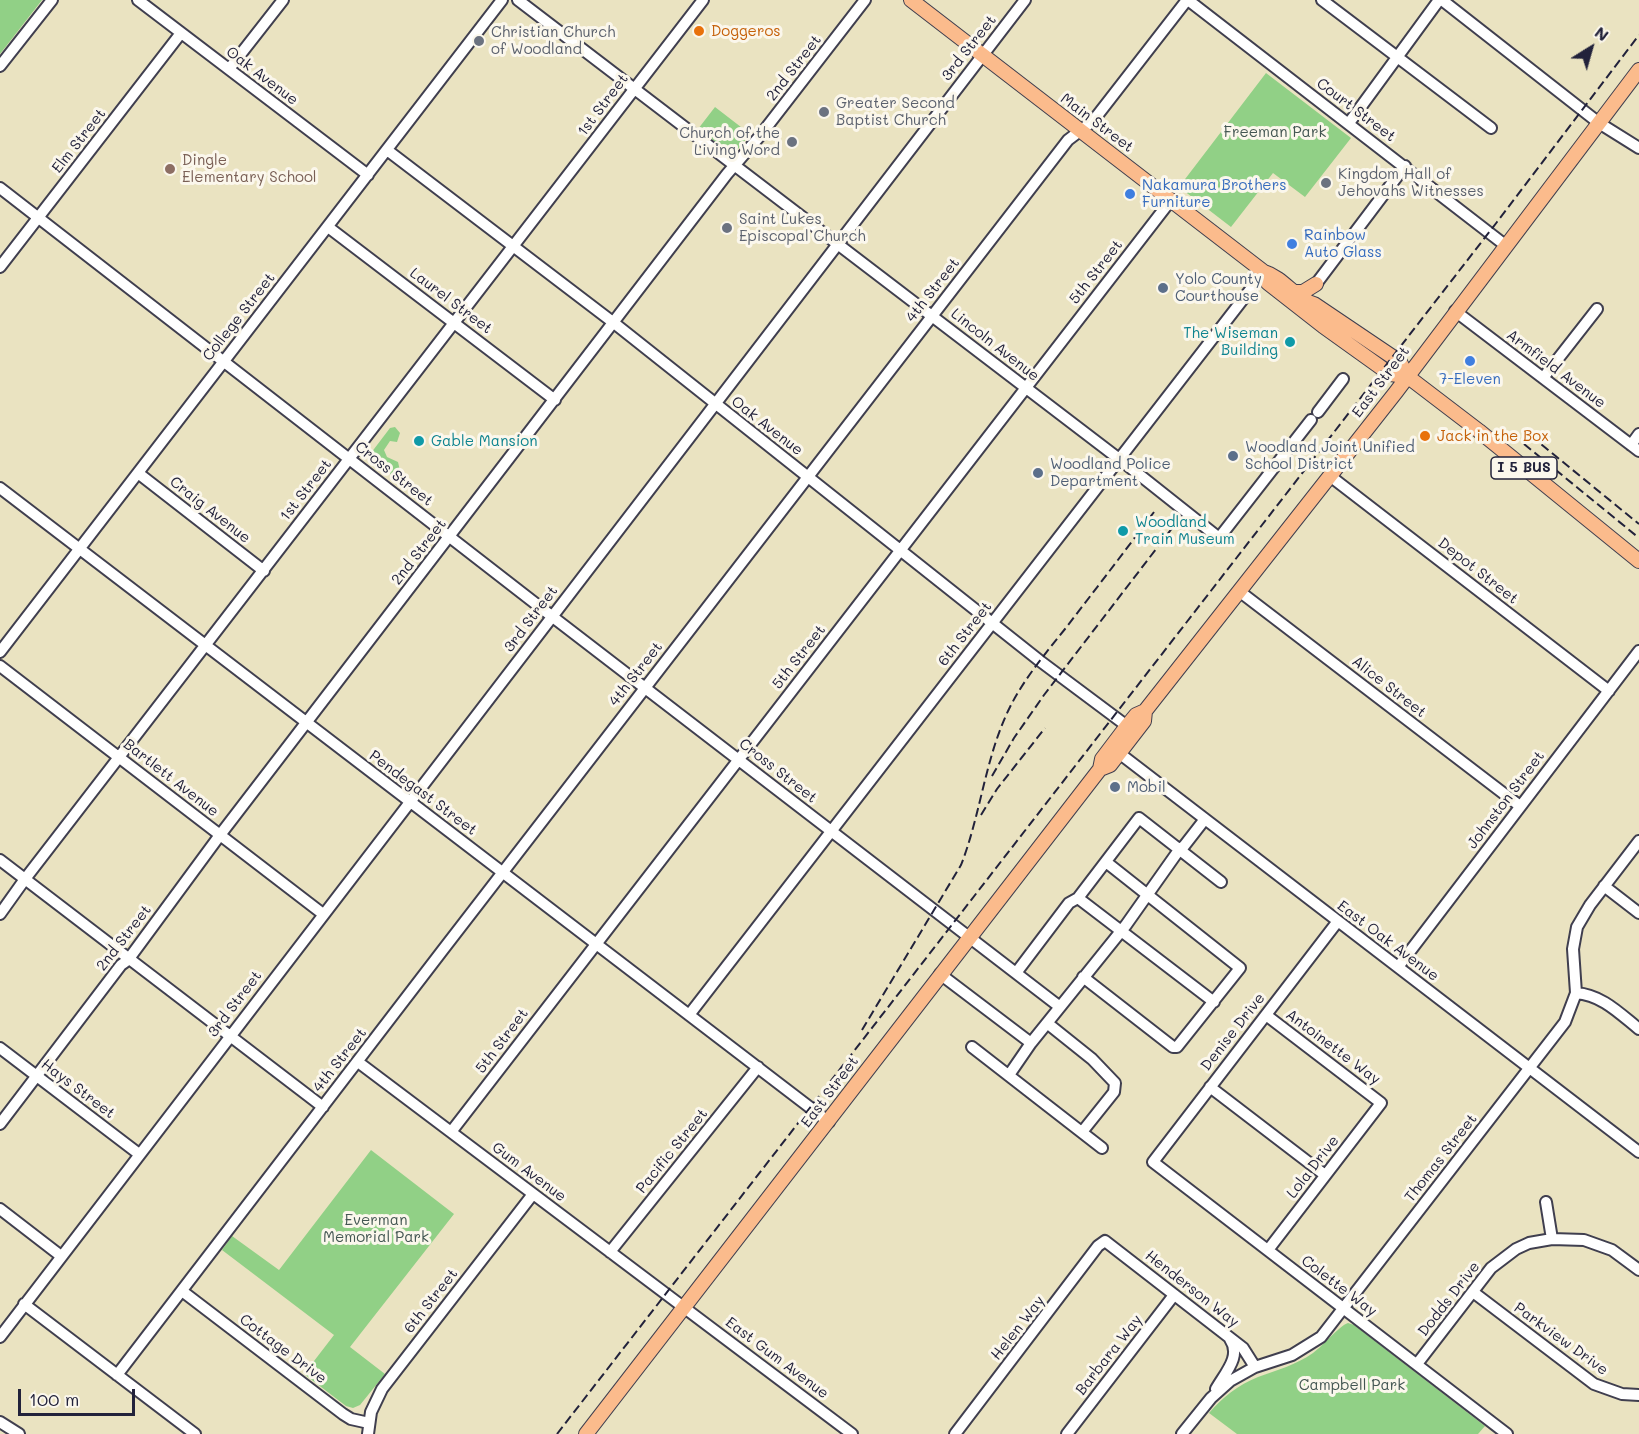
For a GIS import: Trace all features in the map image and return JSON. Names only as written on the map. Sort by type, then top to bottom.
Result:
[{"type":"main road","name":"Main Street","points":[[911,0],[1262,271],[1274,275],[1307,302],[1314,304],[1400,363],[1407,376]]},
{"type":"main road","name":"East Street","points":[[586,1434],[1100,769],[1102,759],[1127,726],[1136,715],[1145,711],[1330,476],[1639,70]]},
{"type":"main road","name":"Main Street","points":[[1262,271],[1268,284],[1323,326],[1390,374],[1407,376]]},
{"type":"main road","points":[[1296,292],[1303,292],[1316,284]]},
{"type":"main road","points":[[1314,304],[1311,297],[1316,284]]},
{"type":"main road","name":"I 5 BUS","points":[[1407,376],[1479,431],[1639,561]]},
{"type":"main road","name":"East Street","points":[[1100,769],[1110,765],[1144,721],[1145,711]]},
{"type":"street","points":[[0,66],[52,0]]},
{"type":"street","name":"Oak Avenue","points":[[138,0],[368,175]]},
{"type":"street","points":[[229,69],[282,0]]},
{"type":"street","name":"College Street","points":[[0,652],[502,0]]},
{"type":"street","name":"Lincoln Avenue","points":[[518,0],[1118,458],[1219,538],[1344,379]]},
{"type":"street","name":"1st Street","points":[[0,914],[24,879],[703,0]]},
{"type":"street","name":"2nd Street","points":[[0,1124],[121,965],[128,960],[220,835],[450,536],[865,0]]},
{"type":"street","name":"3rd Street","points":[[1,1334],[1025,0]]},
{"type":"street","name":"Court Street","points":[[1187,0],[1505,245]]},
{"type":"street","name":"4th Street","points":[[117,1375],[502,872],[1068,140],[1093,121],[1187,0]]},
{"type":"street","points":[[1322,0],[1491,128]]},
{"type":"street","points":[[1349,123],[1440,0],[1599,123],[1639,148]]},
{"type":"street","name":"Elm Street","points":[[0,267],[181,33]]},
{"type":"street","name":"Oak Avenue","points":[[387,150],[614,323],[992,623],[1127,726]]},
{"type":"street","points":[[1316,284],[1405,166]]},
{"type":"street","name":"Cross Street","points":[[0,188],[1060,1007]]},
{"type":"street","name":"5th Street","points":[[451,1132],[1171,200]]},
{"type":"street","name":"Laurel Street","points":[[328,227],[555,400]]},
{"type":"street","name":"6th Street","points":[[689,1015],[1262,271]]},
{"type":"street","points":[[1543,378],[1597,309]]},
{"type":"street","name":"Armfield Avenue","points":[[1455,312],[1635,448]]},
{"type":"street","points":[[1635,448],[1639,434]]},
{"type":"street","name":"Craig Avenue","points":[[138,473],[264,570]]},
{"type":"street","name":"Depot Street","points":[[1330,476],[1609,690]]},
{"type":"street","name":"Pendegast Street","points":[[0,488],[829,1122]]},
{"type":"street","name":"Alice Street","points":[[1239,591],[1520,806]]},
{"type":"street","name":"Johnston Street","points":[[1398,967],[1639,651]]},
{"type":"street","name":"Bartlett Avenue","points":[[0,666],[323,914]]},
{"type":"street","name":"East Oak Avenue","points":[[1119,753],[1639,1152]]},
{"type":"street","points":[[1016,973],[1069,903],[1078,898],[1139,818],[1221,882]]},
{"type":"street","points":[[1009,1075],[1031,1043],[1148,896],[1179,850],[1205,819]]},
{"type":"street","name":"Thomas Street","points":[[1182,1434],[1211,1398],[1230,1381],[1255,1367],[1292,1355],[1321,1337],[1530,1068],[1565,1022],[1574,1001],[1576,993],[1573,949],[1577,927],[1604,886],[1639,841]]},
{"type":"street","points":[[0,861],[322,1107]]},
{"type":"street","points":[[1083,977],[1173,1047],[1180,1046],[1240,968],[1106,862]]},
{"type":"street","points":[[1604,886],[1639,913]]},
{"type":"street","points":[[1078,898],[1214,1002]]},
{"type":"street","name":"Denise Drive","points":[[1153,1162],[1338,921]]},
{"type":"street","points":[[940,974],[1031,1043]]},
{"type":"street","points":[[1576,993],[1590,994],[1598,998],[1639,1029]]},
{"type":"street","name":"Antoinette Way","points":[[1266,1015],[1381,1103]]},
{"type":"street","points":[[1047,1023],[1092,1059],[1115,1083],[1114,1092],[1082,1132]]},
{"type":"street","points":[[972,1047],[1102,1148]]},
{"type":"street","name":"Hays Street","points":[[0,1048],[139,1154]]},
{"type":"street","name":"Gum Avenue","points":[[358,1062],[683,1307]]},
{"type":"street","name":"Pacific Street","points":[[610,1252],[758,1067]]},
{"type":"street","points":[[1210,1087],[1325,1175]]},
{"type":"street","name":"Lola Drive","points":[[1268,1250],[1381,1103]]},
{"type":"street","name":"Colette Way","points":[[1153,1162],[1507,1434]]},
{"type":"street","name":"6th Street","points":[[368,1428],[375,1401],[382,1389],[533,1194]]},
{"type":"street","points":[[1546,1202],[1552,1239]]},
{"type":"street","points":[[0,1209],[61,1256]]},
{"type":"street","name":"Dodds Drive","points":[[1417,1364],[1491,1268],[1516,1249],[1529,1243],[1568,1238],[1598,1244],[1612,1250],[1639,1270]]},
{"type":"street","name":"Henderson Way","points":[[1104,1241],[1243,1348],[1255,1367]]},
{"type":"street","name":"Helen Way","points":[[955,1434],[1104,1241]]},
{"type":"street","name":"Cottage Drive","points":[[182,1291],[343,1414],[368,1428]]},
{"type":"street","name":"Parkview Drive","points":[[1473,1292],[1594,1384],[1622,1394],[1639,1395]]},
{"type":"street","name":"Barbara Way","points":[[1067,1434],[1174,1295]]},
{"type":"street","points":[[24,1304],[195,1434]]},
{"type":"street","name":"East Gum Avenue","points":[[683,1307],[851,1434]]},
{"type":"street","points":[[1211,1398],[1234,1357],[1235,1346],[1228,1336]]},
{"type":"street","points":[[0,1422],[19,1434]]},
{"type":"green space","points":[[0,0],[42,0],[0,54]]},
{"type":"green space","name":"Freeman Park","points":[[1266,73],[1351,138],[1305,197],[1273,173],[1231,227],[1179,187]]},
{"type":"green space","points":[[715,107],[750,134],[733,155],[698,129]]},
{"type":"green space","points":[[395,427],[400,433],[397,442],[390,441],[384,450],[387,457],[398,462],[401,475],[398,480],[372,461],[371,453],[390,428]]},
{"type":"green space","name":"Everman Memorial Park","points":[[371,1150],[454,1214],[350,1347],[385,1374],[360,1405],[353,1408],[346,1406],[304,1374],[334,1335],[222,1250],[232,1236],[279,1270]]},
{"type":"green space","name":"Campbell Park","points":[[1348,1323],[1354,1325],[1485,1426],[1478,1434],[1237,1434],[1209,1413],[1225,1397],[1244,1384],[1307,1357]]},
{"type":"railway","points":[[557,1434],[1497,222],[1639,35]]},
{"type":"railway","points":[[1531,436],[1639,524]]},
{"type":"railway","points":[[1524,444],[1639,538]]},
{"type":"railway","points":[[862,1030],[961,865],[995,746],[1010,707],[1035,667],[1154,512]]},
{"type":"railway","points":[[992,776],[1014,738],[1044,695],[1173,527]]},
{"type":"railway","points":[[981,815],[997,789],[1045,728]]},
{"type":"place","name":"Doggeros","points":[[699,31]]},
{"type":"place","name":"Christian Church of Woodland","points":[[479,41]]},
{"type":"place","name":"Greater Second Baptist Church","points":[[824,112]]},
{"type":"place","name":"Church of the Living Word","points":[[792,142]]},
{"type":"place","name":"Dingle Elementary School","points":[[170,169]]},
{"type":"place","name":"Kingdom Hall of Jehovahs Witnesses","points":[[1326,183]]},
{"type":"place","name":"Nakamura Brothers Furniture","points":[[1130,194]]},
{"type":"place","name":"Saint Lukes Episcopal Church","points":[[727,228]]},
{"type":"place","name":"Rainbow Auto Glass","points":[[1292,244]]},
{"type":"place","name":"Yolo County Courthouse","points":[[1163,288]]},
{"type":"place","name":"The Wiseman Building","points":[[1290,342]]},
{"type":"place","name":"7-Eleven","points":[[1470,361]]},
{"type":"place","name":"Jack in the Box","points":[[1425,436]]},
{"type":"place","name":"Gable Mansion","points":[[419,441]]},
{"type":"place","name":"Woodland Joint Unified School District","points":[[1233,456]]},
{"type":"place","name":"Woodland Police Department","points":[[1038,473]]},
{"type":"place","name":"Woodland Train Museum","points":[[1123,531]]},
{"type":"place","name":"Mobil","points":[[1115,787]]}]
